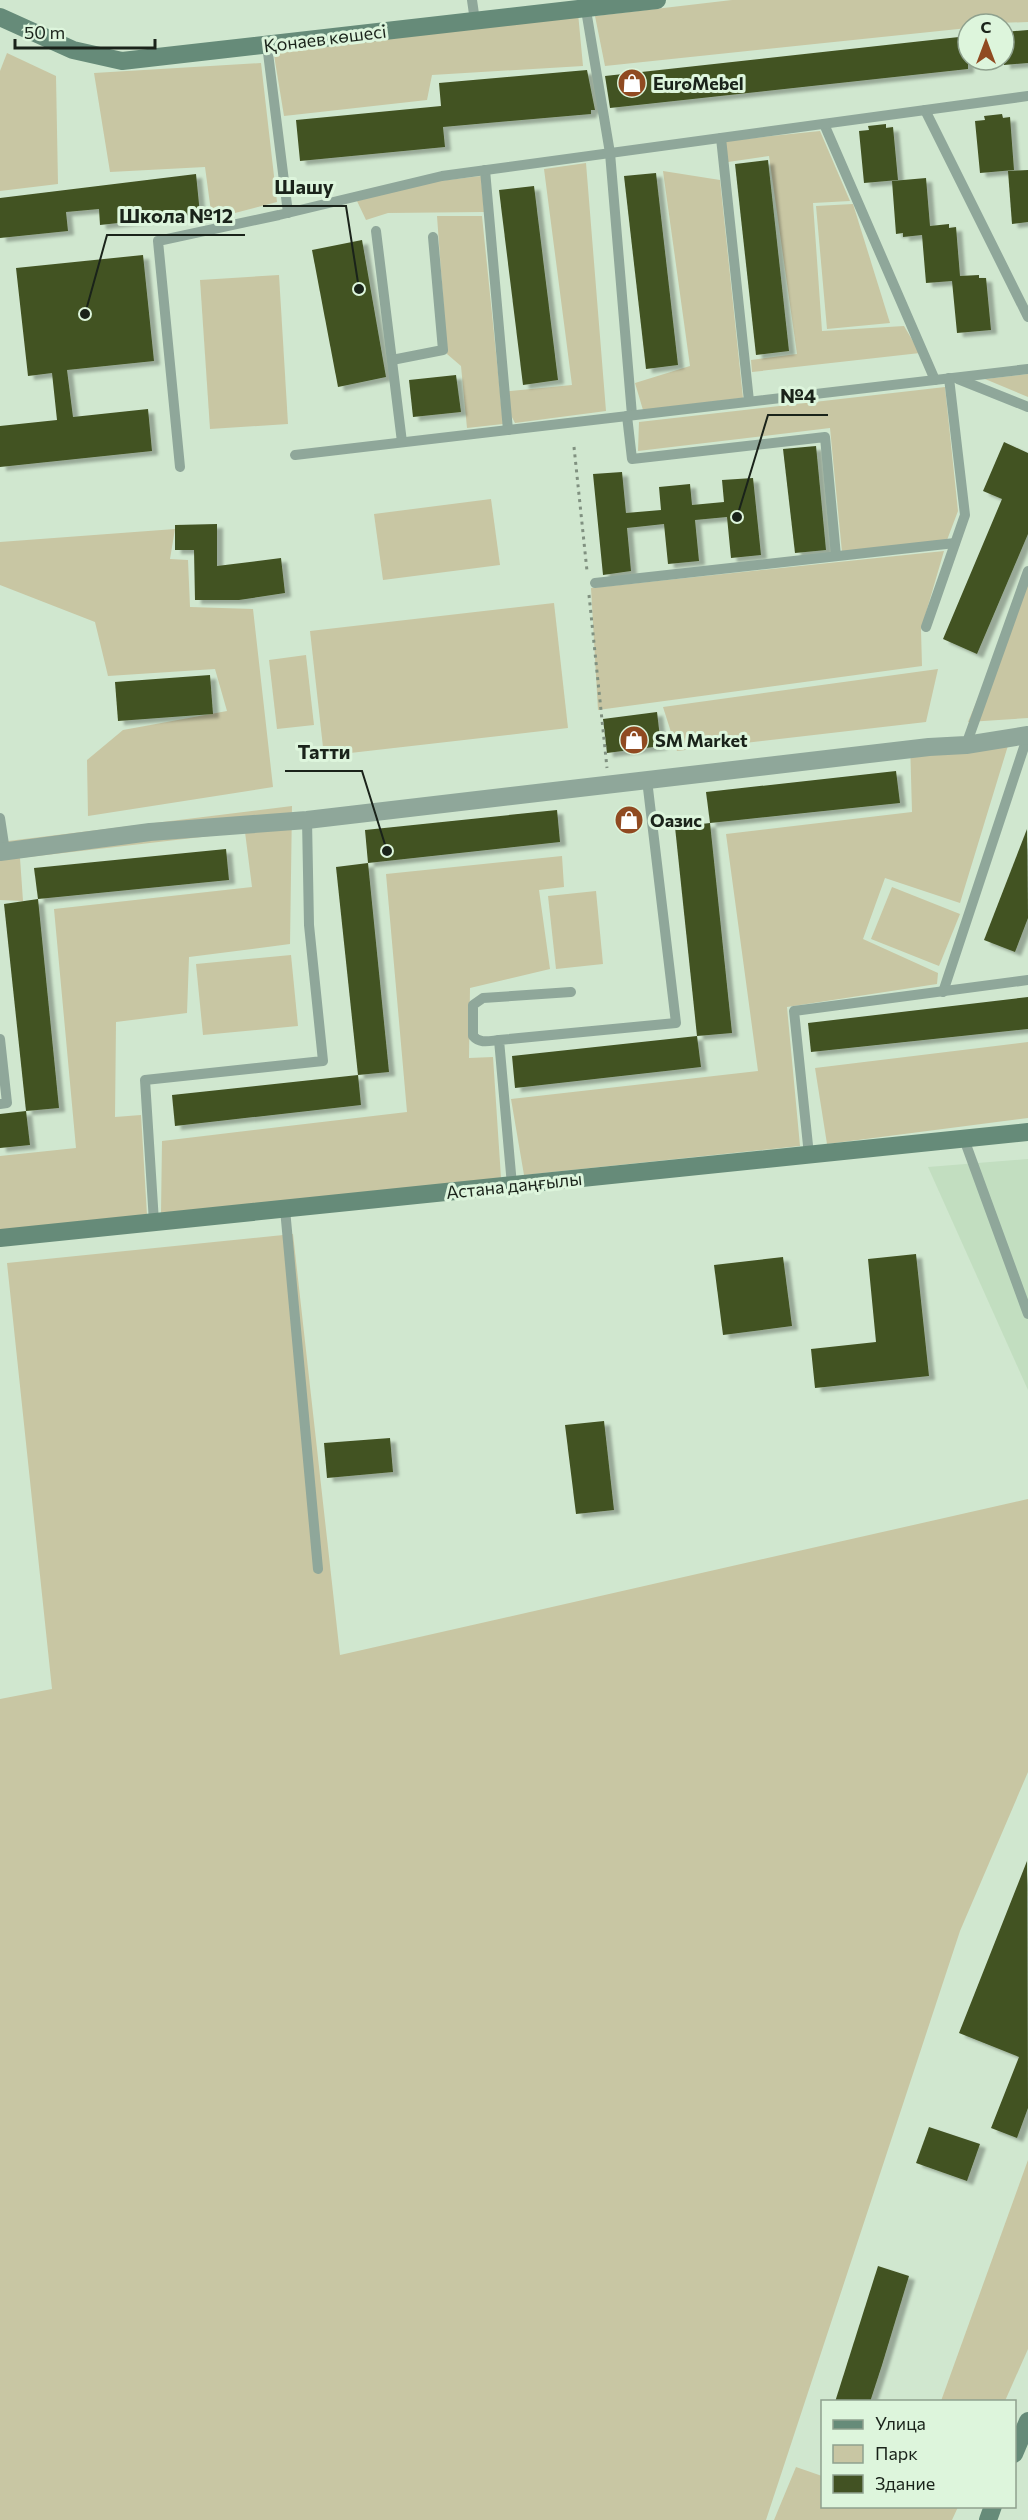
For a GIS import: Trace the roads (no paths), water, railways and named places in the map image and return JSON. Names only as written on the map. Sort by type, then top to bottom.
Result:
[{"type":"street","name":"Қонаев көшесі","points":[[0,17],[73,50],[122,61],[475,21],[585,4],[657,0]]},
{"type":"street","points":[[2,852],[150,832],[307,820],[966,745],[1028,735]]},
{"type":"street","name":"Астана даңғылы","points":[[0,1238],[1028,1132]]},
{"type":"street","points":[[1016,2449],[1028,2421]]},
{"type":"lane","points":[[472,0],[475,21]]},
{"type":"lane","points":[[585,4],[610,153],[632,459],[825,437],[836,556]]},
{"type":"lane","points":[[267,45],[288,213]]},
{"type":"lane","points":[[180,467],[158,241],[442,176],[1028,96]]},
{"type":"lane","points":[[925,110],[1028,317]]},
{"type":"lane","points":[[824,124],[935,380]]},
{"type":"lane","points":[[721,138],[749,401]]},
{"type":"lane","points":[[485,170],[508,430]]},
{"type":"lane","points":[[376,231],[402,442]]},
{"type":"lane","points":[[392,360],[443,350],[433,237]]},
{"type":"lane","points":[[295,454],[1028,369]]},
{"type":"lane","points":[[952,378],[1028,407]]},
{"type":"lane","points":[[926,627],[965,515],[952,378]]},
{"type":"lane","points":[[590,582],[955,543]]},
{"type":"lane","points":[[966,745],[1028,571]]},
{"type":"lane","points":[[944,992],[1028,735]]},
{"type":"lane","points":[[571,992],[483,998],[473,1005],[473,1036],[477,1040],[486,1042],[676,1023],[647,780]]},
{"type":"lane","points":[[0,819],[2,852]]},
{"type":"lane","points":[[154,1222],[145,1080],[323,1061],[309,925],[307,820]]},
{"type":"lane","points":[[809,1155],[794,1011],[1028,980]]},
{"type":"lane","points":[[0,1039],[7,1103],[0,1104]]},
{"type":"lane","points":[[499,1040],[513,1185]]},
{"type":"lane","points":[[964,1139],[1028,1314]]},
{"type":"lane","points":[[285,1209],[318,1569]]},
{"type":"place","name":"EuroMebel","points":[[632,83]]},
{"type":"place","name":"Шашу","points":[[359,289]]},
{"type":"place","name":"Школа №12","points":[[85,314]]},
{"type":"place","name":"№4","points":[[737,517]]},
{"type":"place","name":"SM Market","points":[[634,740]]},
{"type":"place","name":"Оазис","points":[[629,820]]},
{"type":"place","name":"Татти","points":[[387,851]]}]
